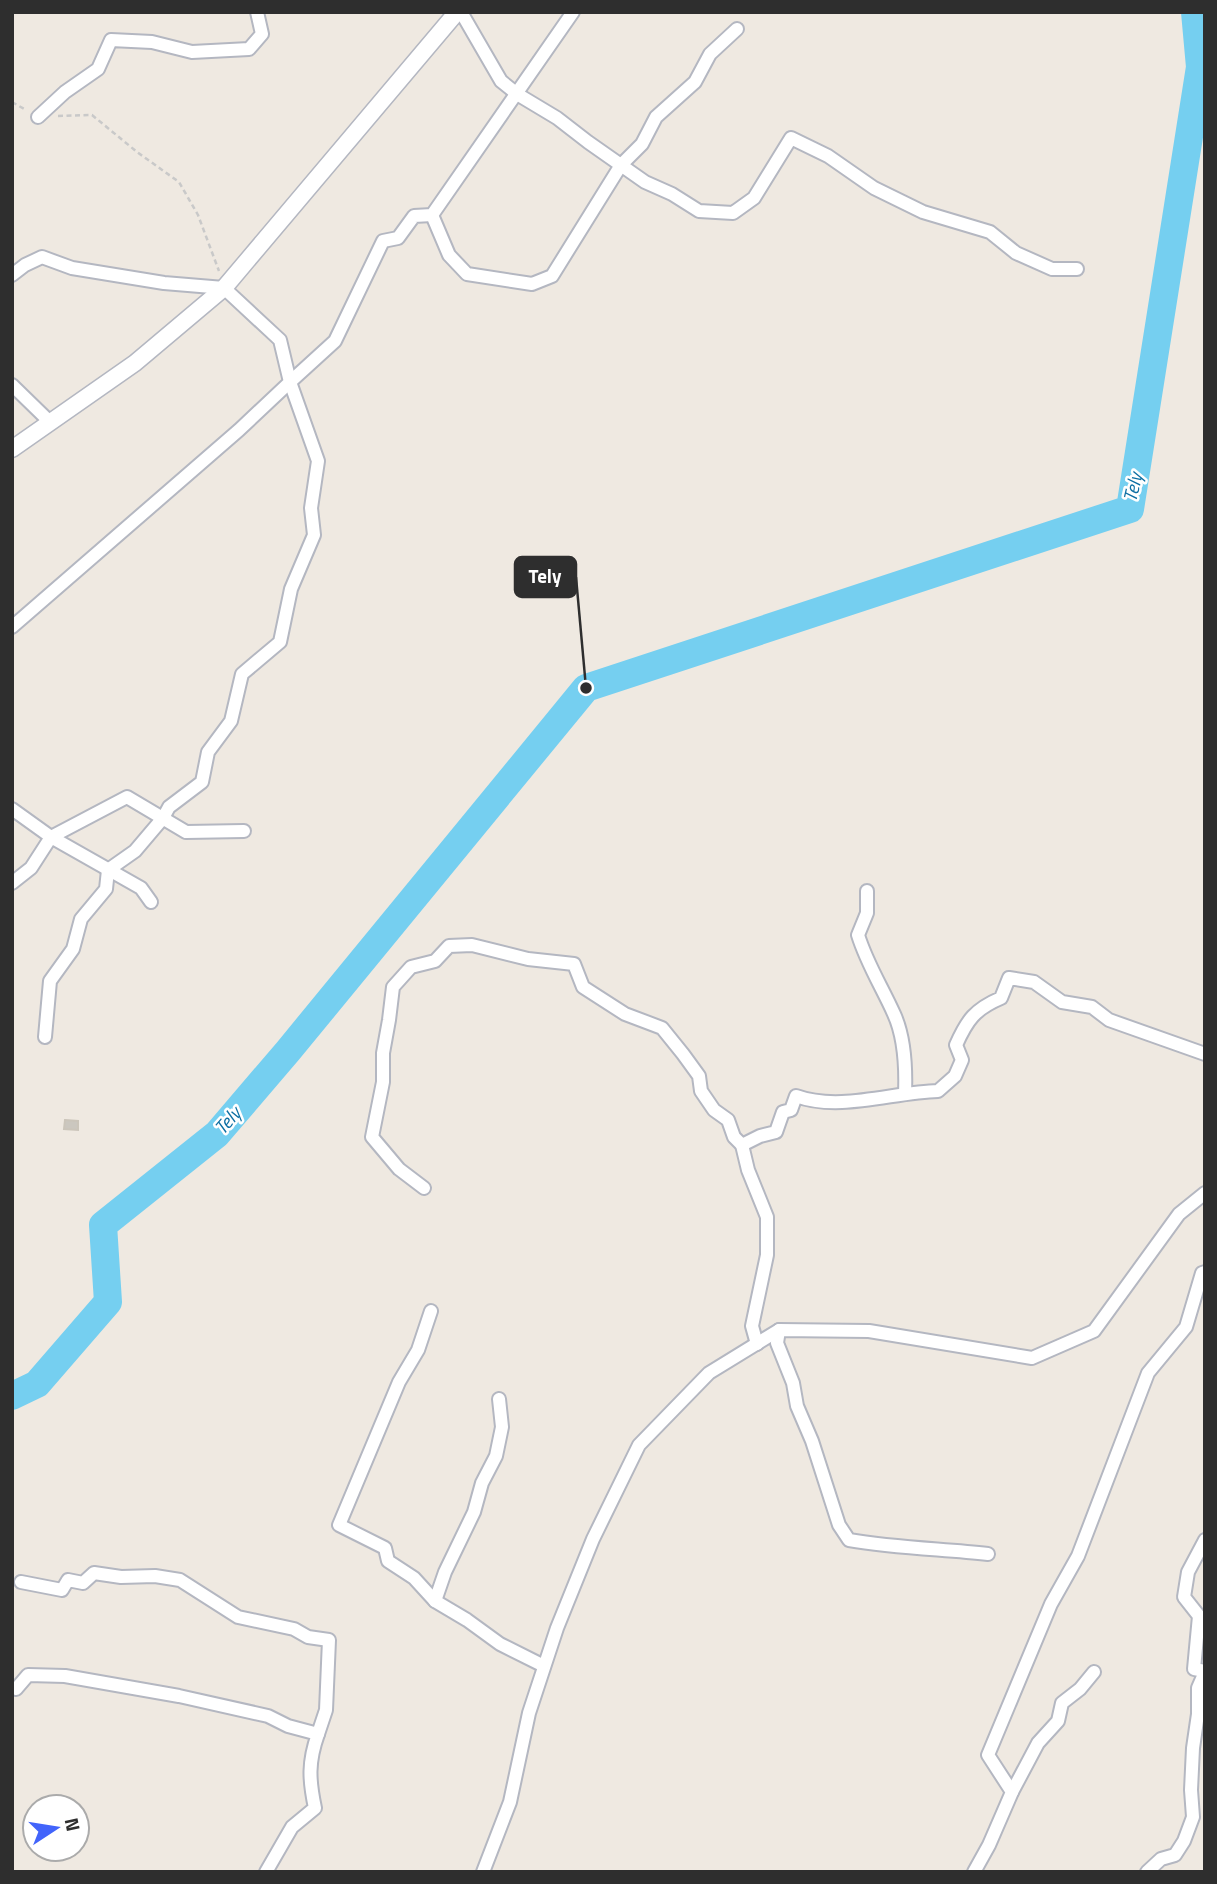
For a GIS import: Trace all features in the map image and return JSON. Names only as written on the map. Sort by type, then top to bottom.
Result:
[{"type":"street","points":[[38,117],[65,92],[99,69],[111,40],[152,42],[192,52],[249,49],[262,34],[257,12]]},
{"type":"street","points":[[12,449],[135,363],[224,288],[459,12],[501,81],[645,182],[672,194],[699,211],[733,213],[754,198],[791,138],[828,156],[874,187],[923,212],[990,232],[1016,253],[1052,269],[1077,269]]},
{"type":"street","points":[[432,215],[573,12]]},
{"type":"street","points":[[432,215],[449,255],[467,274],[532,285],[552,276],[621,165],[642,144],[656,117],[695,82],[710,54],[737,29]]},
{"type":"street","points":[[12,627],[239,430],[335,341],[383,241],[398,238],[414,216],[432,215]]},
{"type":"street","points":[[12,275],[41,257],[72,268],[164,283],[224,288],[280,340],[290,382],[318,461],[311,508],[314,535],[291,589],[280,642],[242,674],[231,721],[208,752],[202,782],[169,807],[135,851],[108,870],[106,889],[81,919],[73,949],[50,981],[45,1037]]},
{"type":"street","points":[[12,385],[50,422]]},
{"type":"street","points":[[12,883],[31,868],[51,837],[127,797],[186,832],[243,831]]},
{"type":"street","points":[[12,809],[51,837],[141,888],[150,902]]},
{"type":"street","points":[[867,891],[867,912],[858,935],[866,960],[895,1016],[904,1052],[905,1094]]},
{"type":"street","points":[[424,1188],[399,1169],[372,1137],[383,1082],[383,1053],[393,987],[411,967],[435,961],[449,946],[472,946],[528,959],[574,964],[583,987],[625,1014],[662,1028],[699,1076],[701,1091],[714,1110],[728,1120],[734,1137],[742,1145],[748,1171],[767,1217],[768,1255],[751,1326],[757,1344]]},
{"type":"street","points":[[742,1145],[776,1132],[783,1112],[791,1110],[796,1096],[813,1102],[866,1100],[938,1091],[956,1076],[962,1060],[956,1045],[966,1023],[983,1005],[1001,998],[1009,978],[1034,982],[1062,1002],[1092,1007],[1109,1020],[1205,1054]]},
{"type":"street","points":[[482,1872],[510,1802],[529,1713],[544,1666],[593,1539],[639,1445],[709,1373],[779,1330],[869,1331],[1032,1358],[1094,1331],[1178,1214],[1205,1193]]},
{"type":"street","points":[[1013,1793],[988,1755],[1051,1604],[1077,1556],[1148,1373],[1186,1326],[1202,1273],[1205,1272]]},
{"type":"street","points":[[431,1311],[418,1350],[399,1382],[339,1525],[385,1548],[388,1561],[414,1578],[435,1601],[500,1644],[544,1666]]},
{"type":"street","points":[[779,1330],[777,1343],[793,1383],[797,1406],[812,1441],[839,1525],[849,1540],[884,1546],[943,1548],[988,1554]]},
{"type":"street","points":[[435,1601],[445,1572],[474,1513],[482,1483],[496,1456],[502,1427],[499,1399]]},
{"type":"street","points":[[1147,1872],[1161,1859],[1175,1855],[1184,1841],[1193,1817],[1193,1748],[1198,1714],[1198,1688],[1205,1671],[1194,1669],[1199,1616],[1184,1597],[1188,1572],[1205,1539]]},
{"type":"street","points":[[20,1582],[62,1590],[68,1580],[83,1583],[94,1573],[180,1580],[238,1617],[294,1629],[308,1637],[329,1640],[326,1710],[310,1756],[310,1785],[315,1808],[292,1827],[266,1872]]},
{"type":"street","points":[[974,1872],[1038,1743],[1058,1721],[1062,1703],[1080,1689],[1094,1672]]},
{"type":"street","points":[[12,1688],[16,1689],[28,1675],[65,1676],[179,1696],[268,1716],[288,1726],[318,1734]]},
{"type":"path","points":[[12,102],[38,117],[92,115],[179,182],[198,215],[215,256],[224,288]]},
{"type":"building","points":[[65,1120],[78,1121],[78,1130],[64,1129]]},
{"type":"waterway","name":"Tely","points":[[12,1396],[37,1384],[108,1302],[103,1225],[217,1134],[586,688],[1130,509],[1200,67],[1195,12]]},
{"type":"place","name":"Tely","points":[[586,688]]}]
